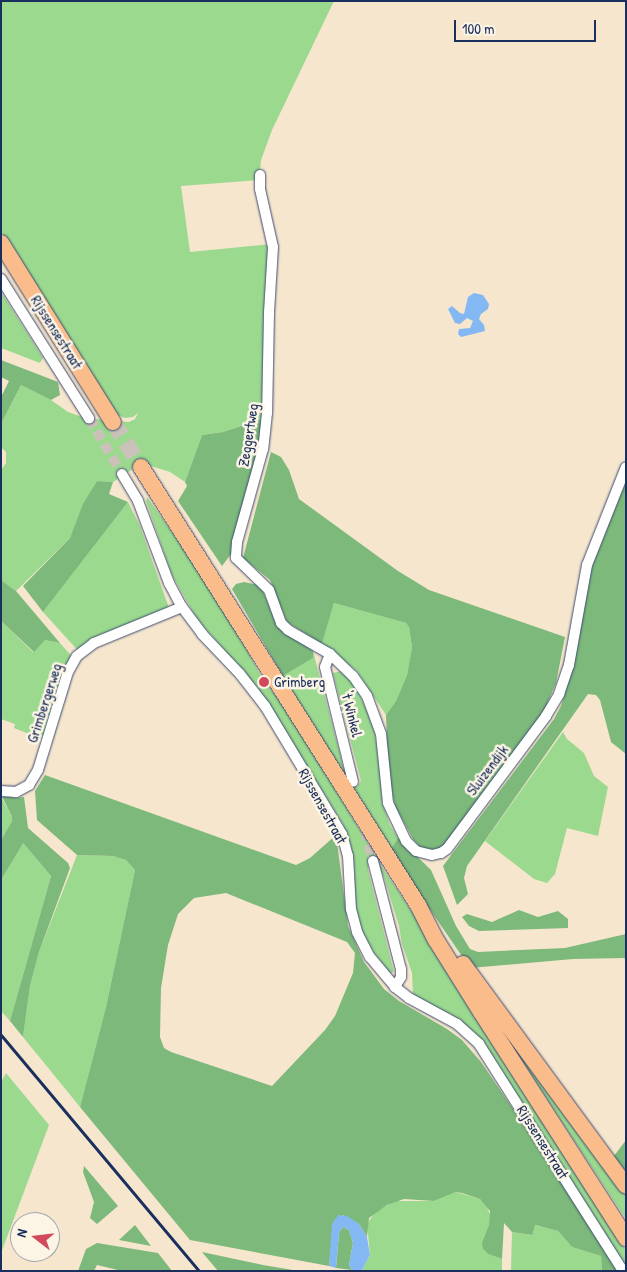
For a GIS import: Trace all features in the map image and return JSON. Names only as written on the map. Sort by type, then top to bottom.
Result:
[{"type":"main road","name":"Rijssensestraat","points":[[1,243],[114,422]]},
{"type":"main road","name":"Rijssensestraat","points":[[141,467],[418,905],[436,940],[626,1238]]},
{"type":"main road","name":"Rijssensestraat","points":[[418,905],[626,1186]]},
{"type":"street","name":"Zeggertweg","points":[[260,175],[260,189],[273,247],[269,313],[268,413],[264,449],[237,542],[236,555],[243,566],[261,580],[269,590],[281,623],[288,630],[330,654]]},
{"type":"street","name":"Rijssensestraat","points":[[1,279],[89,418]]},
{"type":"street","name":"Sluizendijk","points":[[330,654],[360,685],[372,706],[380,734],[388,803],[401,832],[416,851],[432,855],[441,853],[454,839],[546,716],[559,694],[569,665],[587,565],[626,467]]},
{"type":"street","name":"Rijssensestraat","points":[[122,474],[138,502],[169,583],[182,607],[202,634],[240,674],[265,706],[336,822],[347,849],[350,903],[357,932],[370,956],[395,987],[409,998],[457,1024],[479,1044],[623,1271]]},
{"type":"street","name":"Grimbergerweg","points":[[1,791],[16,792],[29,785],[38,770],[68,672],[77,656],[94,643],[182,607]]},
{"type":"street","name":"'t Winkel","points":[[330,654],[325,667],[352,782]]},
{"type":"street","points":[[373,861],[401,969],[401,977],[395,987]]},
{"type":"green space","points":[[1,1],[334,1],[272,130],[261,160],[259,180],[181,186],[190,252],[272,244],[263,419],[223,432],[202,435],[185,482],[170,472],[151,466],[134,468],[113,482],[97,481],[84,504],[70,538],[16,591],[1,580],[1,470],[6,463],[6,452],[1,447],[1,424],[21,385],[51,400],[68,412],[85,418],[129,422],[135,419],[138,413],[133,417],[125,418],[110,412],[1,231]]},
{"type":"green space","points":[[1,292],[43,358],[40,363],[1,348]]},
{"type":"green space","points":[[1,360],[58,382],[60,395],[51,400],[21,385],[1,424],[1,397],[9,381],[1,377]]},
{"type":"green space","points":[[263,419],[259,456],[231,554],[222,566],[178,501],[187,486],[185,482],[202,435],[223,432]]},
{"type":"green space","points":[[271,452],[281,457],[289,470],[299,499],[398,571],[429,590],[565,637],[556,683],[545,709],[447,845],[437,851],[422,849],[413,839],[395,806],[388,772],[386,715],[396,701],[407,675],[412,647],[409,627],[406,623],[334,603],[322,644],[287,622],[270,580],[243,558]]},
{"type":"green space","points":[[97,481],[113,482],[109,494],[128,502],[43,612],[23,586],[70,538],[83,504]]},
{"type":"green space","points":[[626,481],[626,754],[611,742],[600,700],[596,695],[588,694],[467,866],[464,878],[468,894],[457,905],[443,866],[554,719],[561,706],[570,677],[586,589],[593,564]]},
{"type":"green space","points":[[147,497],[196,566],[234,626],[264,682],[257,687],[197,619],[172,575],[146,501]]},
{"type":"green space","points":[[128,502],[140,526],[169,608],[82,655],[43,612]]},
{"type":"green space","points":[[1,580],[16,591],[60,643],[45,640],[34,652],[1,621]]},
{"type":"green space","points":[[244,582],[258,585],[262,589],[277,626],[313,651],[313,658],[283,676],[232,589],[236,584]]},
{"type":"green space","points":[[334,603],[406,623],[409,627],[412,647],[407,675],[396,701],[386,715],[357,671],[322,644]]},
{"type":"green space","points":[[1,621],[33,652],[45,640],[60,643],[76,661],[52,743],[14,728],[15,724],[1,719]]},
{"type":"green space","points":[[313,651],[344,770],[357,787],[361,781],[333,673],[341,671],[353,683],[372,719],[380,764],[382,802],[390,825],[398,838],[390,851],[283,676],[313,658]]},
{"type":"green space","points":[[265,683],[284,705],[384,870],[480,1014],[626,1251],[626,1268],[489,1052],[413,996],[412,973],[384,877],[374,859],[368,856],[368,870],[394,972],[390,973],[375,954],[362,932],[355,910],[354,863],[343,824],[258,688]]},
{"type":"green space","points":[[563,732],[567,739],[584,753],[594,776],[608,787],[598,836],[567,828],[555,874],[547,883],[534,879],[485,841]]},
{"type":"green space","points":[[45,775],[296,865],[310,858],[336,835],[348,926],[364,962],[384,989],[399,1001],[462,1040],[481,1062],[565,1186],[617,1271],[602,1271],[601,1256],[572,1247],[558,1231],[535,1225],[532,1235],[512,1232],[504,1223],[502,1259],[488,1254],[483,1249],[482,1243],[489,1225],[490,1211],[480,1199],[456,1192],[434,1201],[404,1199],[387,1205],[369,1218],[367,1237],[359,1224],[343,1215],[331,1247],[329,1266],[190,1240],[80,1107],[106,1007],[135,870],[126,860],[113,856],[77,855],[37,820],[35,791]],"holes":[[[226,893],[347,942],[355,953],[353,973],[335,1016],[325,1030],[272,1086],[164,1048],[160,1037],[161,988],[168,945],[178,914],[194,898]]]},
{"type":"green space","points":[[1,794],[15,798],[24,797],[28,828],[68,863],[70,868],[39,952],[30,986],[23,1037],[10,1021],[51,876],[23,843],[1,880],[1,840],[12,821],[12,817]]},
{"type":"green space","points":[[1,796],[12,817],[12,821],[1,840]]},
{"type":"green space","points":[[398,838],[431,870],[456,926],[470,949],[478,952],[565,948],[626,934],[626,960],[624,958],[573,959],[470,968],[390,851]]},
{"type":"green space","points":[[22,842],[51,876],[10,1021],[1,1011],[1,880]]},
{"type":"green space","points":[[77,855],[113,856],[126,860],[135,870],[106,1007],[80,1107],[23,1037],[30,986],[39,952]]},
{"type":"green space","points":[[519,910],[538,917],[558,911],[568,919],[568,928],[479,931],[469,926],[462,917],[467,914],[492,922]]},
{"type":"green space","points":[[431,923],[626,1194],[626,1219]]},
{"type":"green space","points":[[6,1073],[49,1125],[16,1212],[10,1212],[10,1229],[1,1253],[1,1082]]},
{"type":"green space","points":[[626,1140],[626,1172],[614,1156]]},
{"type":"green space","points":[[84,1166],[118,1206],[97,1224],[90,1218],[94,1202],[83,1172]]},
{"type":"green space","points":[[456,1192],[480,1199],[486,1205],[491,1217],[483,1249],[488,1254],[502,1259],[502,1271],[358,1271],[362,1270],[370,1255],[367,1224],[375,1212],[395,1201],[434,1201]]},
{"type":"green space","points":[[135,1225],[151,1246],[119,1240]]},
{"type":"green space","points":[[534,1225],[558,1231],[572,1247],[601,1256],[602,1271],[511,1271],[512,1232],[531,1235]]},
{"type":"green space","points":[[343,1227],[349,1230],[353,1243],[349,1265],[352,1270],[336,1268],[339,1233]]},
{"type":"green space","points":[[97,1243],[158,1253],[172,1271],[122,1271],[97,1265],[94,1271],[78,1271],[86,1249]]},
{"type":"green space","points":[[202,1252],[263,1265],[299,1271],[218,1271]]},
{"type":"water","points":[[474,293],[483,295],[489,304],[488,309],[481,314],[479,319],[484,325],[485,331],[461,337],[458,334],[459,329],[470,328],[473,321],[467,318],[460,324],[455,323],[448,309],[452,306],[464,314],[468,297]]},
{"type":"water","points":[[338,1215],[347,1216],[359,1224],[367,1237],[370,1255],[362,1270],[352,1270],[349,1265],[353,1243],[349,1230],[343,1227],[339,1233],[336,1268],[329,1266],[332,1224]]},
{"type":"tunnel","points":[[89,418],[122,474]]},
{"type":"tunnel","points":[[113,422],[141,467]]},
{"type":"tunnel","points":[[365,830],[373,861]]},
{"type":"railway","points":[[1,1035],[199,1271]]},
{"type":"place","name":"Grimberg","points":[[264,682]]}]
